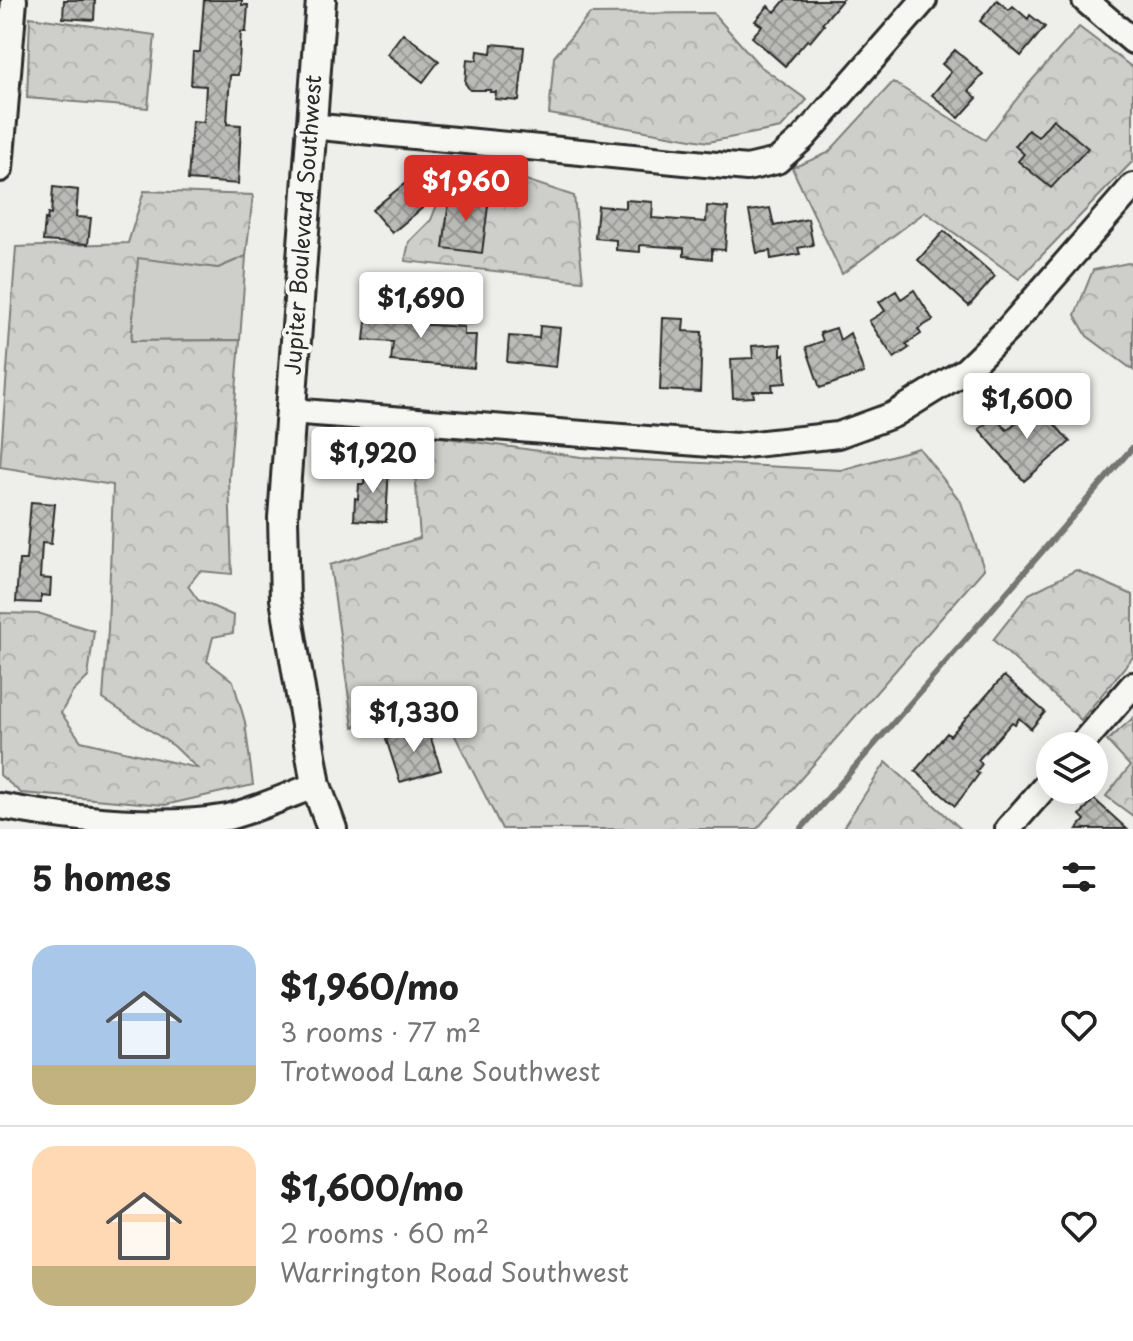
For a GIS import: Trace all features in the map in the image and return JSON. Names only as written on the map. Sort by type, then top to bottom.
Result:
[{"type":"street","points":[[0,169],[14,0]]},
{"type":"street","name":"Jupiter Boulevard Southwest","points":[[321,0],[283,518],[285,599],[316,785],[332,829]]},
{"type":"street","points":[[310,126],[747,168],[777,161],[803,138],[924,0]]},
{"type":"street","points":[[1085,0],[1133,41]]},
{"type":"street","points":[[290,411],[736,446],[838,435],[893,415],[966,370],[1008,329],[1133,186]]},
{"type":"street","points":[[1092,732],[1133,685]]},
{"type":"street","points":[[0,806],[59,817],[188,824],[228,817],[316,785]]},
{"type":"street","points":[[1008,829],[1036,797]]},
{"type":"green space","points":[[713,13],[760,66],[807,100],[781,128],[708,142],[549,114],[554,57],[590,14]]},
{"type":"green space","points":[[30,17],[155,35],[148,108],[27,98]]},
{"type":"green space","points":[[1079,27],[1133,68],[1133,161],[1019,279],[925,212],[842,274],[792,168],[828,153],[893,82],[985,140]]},
{"type":"green space","points":[[452,166],[496,170],[574,196],[583,281],[405,261],[409,242],[431,220]]},
{"type":"green space","points":[[144,191],[253,195],[246,256],[218,268],[138,258],[131,341],[240,340],[229,479],[232,574],[200,571],[188,586],[198,600],[234,616],[233,633],[213,637],[207,661],[233,681],[245,722],[253,785],[165,805],[21,793],[0,775],[0,613],[41,614],[94,631],[88,677],[72,693],[61,713],[81,741],[197,768],[174,746],[103,699],[113,485],[0,467],[16,247],[128,243]]},
{"type":"green space","points":[[246,256],[240,340],[131,341],[138,257],[218,268]]},
{"type":"green space","points":[[1133,264],[1133,370],[1087,336],[1075,315],[1093,270]]},
{"type":"green space","points":[[412,433],[581,457],[841,470],[919,448],[961,502],[984,569],[757,829],[502,829],[439,704],[353,727],[330,565],[420,538]]},
{"type":"green space","points":[[1076,570],[1133,595],[1133,657],[1081,720],[993,640],[1029,594]]},
{"type":"green space","points":[[1133,718],[1133,816],[1108,797],[1130,766],[1108,740]]},
{"type":"green space","points":[[886,762],[961,829],[842,829]]},
{"type":"building","points":[[64,0],[95,0],[94,20],[63,18]]},
{"type":"building","points":[[204,0],[242,0],[242,5],[248,5],[246,32],[241,32],[238,75],[230,75],[227,124],[241,125],[238,184],[188,180],[192,121],[204,122],[206,86],[191,85],[193,52],[200,52]]},
{"type":"building","points":[[785,0],[842,0],[810,42],[807,40],[785,66],[752,37],[762,26],[755,21],[768,6],[775,12]]},
{"type":"building","points":[[997,0],[1009,10],[1013,6],[1028,19],[1030,15],[1045,27],[1021,56],[980,21]]},
{"type":"building","points":[[403,33],[439,61],[423,82],[387,54]]},
{"type":"building","points":[[492,44],[524,47],[519,101],[495,99],[496,92],[470,90],[465,83],[467,59],[477,60],[478,51],[491,53]]},
{"type":"building","points":[[955,50],[983,74],[969,91],[977,98],[959,118],[932,95],[951,72],[942,64]]},
{"type":"building","points":[[1053,119],[1088,148],[1051,188],[1018,161],[1024,154],[1015,146],[1028,130],[1038,137]]},
{"type":"building","points":[[408,181],[427,204],[392,233],[372,210]]},
{"type":"building","points":[[53,187],[78,190],[76,217],[91,218],[88,244],[43,241],[45,219],[48,214],[51,215]]},
{"type":"building","points":[[450,193],[489,198],[482,253],[443,248]]},
{"type":"building","points":[[626,200],[653,202],[652,218],[706,222],[707,206],[728,208],[725,250],[712,249],[712,259],[684,256],[684,248],[640,245],[640,252],[616,250],[616,240],[595,238],[598,206],[626,208]]},
{"type":"building","points":[[770,208],[774,226],[808,219],[813,245],[798,248],[800,254],[771,259],[770,251],[757,253],[749,211]]},
{"type":"building","points":[[944,231],[995,276],[969,306],[918,260]]},
{"type":"building","points":[[914,290],[933,320],[918,329],[921,334],[906,344],[909,348],[894,358],[869,321],[885,311],[879,302],[896,291],[901,299]]},
{"type":"building","points":[[381,305],[402,307],[401,317],[416,318],[415,324],[464,327],[464,335],[476,335],[474,368],[391,361],[393,342],[364,340],[367,313],[380,315]]},
{"type":"building","points":[[663,318],[684,319],[683,331],[702,332],[700,392],[660,390]]},
{"type":"building","points":[[540,326],[560,328],[556,367],[507,362],[509,336],[539,338]]},
{"type":"building","points":[[836,328],[840,340],[850,333],[864,373],[820,388],[806,347],[823,341],[820,333]]},
{"type":"building","points":[[781,344],[786,383],[772,384],[773,391],[753,391],[754,397],[733,398],[731,359],[753,358],[752,346]]},
{"type":"building","points":[[1037,404],[1070,442],[1024,481],[979,429],[994,417],[1007,430]]},
{"type":"building","points":[[365,464],[389,466],[386,522],[354,520],[355,498],[358,499],[359,484],[364,484]]},
{"type":"building","points":[[31,502],[55,504],[51,544],[42,543],[40,578],[51,579],[50,596],[41,595],[41,603],[16,602],[19,560],[26,560]]},
{"type":"building","points":[[1004,676],[1045,712],[1031,729],[1019,718],[1015,724],[1012,722],[978,760],[982,764],[976,772],[979,774],[955,806],[915,771],[947,733],[950,736]]},
{"type":"building","points":[[427,726],[441,770],[400,782],[386,739]]},
{"type":"building","points":[[1090,804],[1100,804],[1127,829],[1077,829],[1085,820],[1080,815]]},
{"type":"waterway","points":[[801,829],[1133,447]]}]
